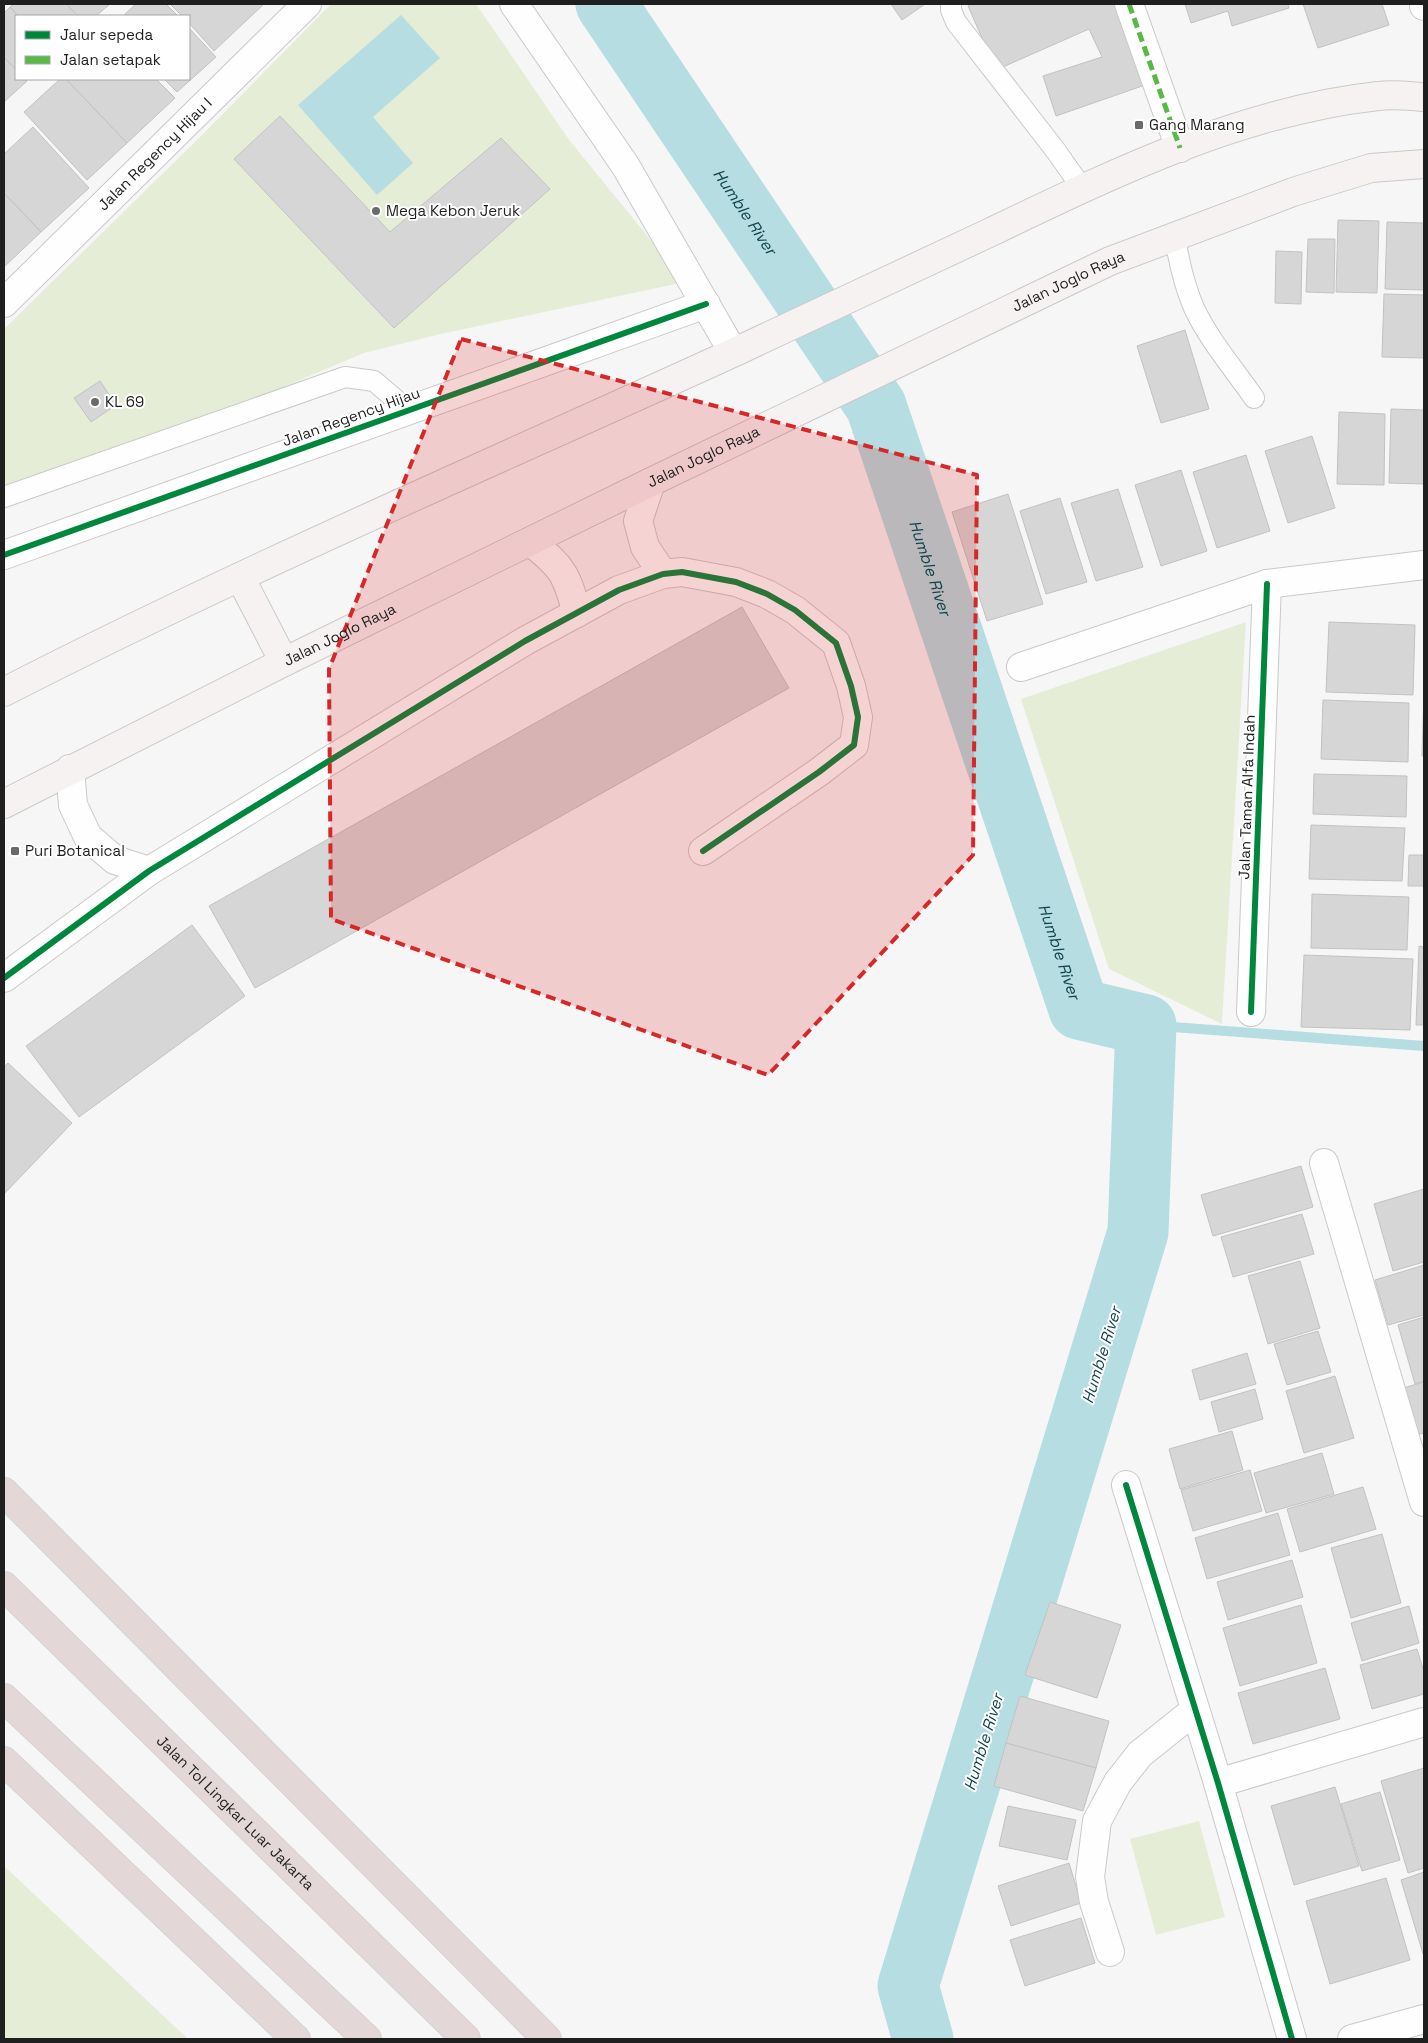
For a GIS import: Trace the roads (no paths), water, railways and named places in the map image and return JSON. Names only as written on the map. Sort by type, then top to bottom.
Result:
[{"type":"highway","points":[[4,1492],[547,2039]]},
{"type":"highway","name":"Jalan Tol Lingkar Luar Jakarta","points":[[4,1586],[466,2039]]},
{"type":"highway","points":[[4,1698],[367,2039]]},
{"type":"highway","points":[[4,1761],[296,2039]]},
{"type":"main road","points":[[4,692],[83,651],[240,577],[846,301],[1082,188],[1180,148],[1275,114],[1380,95],[1424,96]]},
{"type":"main road","name":"Jalan Joglo Raya","points":[[4,804],[284,662],[794,412],[1110,261],[1293,192],[1371,168],[1424,164]]},
{"type":"main road","points":[[240,577],[284,662]]},
{"type":"street","name":"Jalan Regency Hijau I","points":[[4,303],[308,4]]},
{"type":"street","points":[[514,4],[625,165],[733,352]]},
{"type":"street","points":[[1129,4],[1180,148]]},
{"type":"street","name":"Jalan Regency Hijau","points":[[4,555],[706,304]]},
{"type":"street","points":[[651,482],[638,521],[645,547],[662,574]]},
{"type":"street","points":[[531,542],[557,563],[569,583],[577,613]]},
{"type":"street","points":[[1021,667],[1267,584],[1424,564]]},
{"type":"street","points":[[4,978],[149,871],[517,646],[619,590],[662,574],[682,572],[736,582],[767,594],[795,610],[836,643],[851,686],[858,717],[854,746],[703,851]]},
{"type":"street","name":"Jalan Taman Alfa Indah","points":[[1251,1012],[1267,584]]},
{"type":"street","points":[[70,769],[73,805],[88,837],[115,860],[149,871]]},
{"type":"street","points":[[1324,1162],[1424,1502]]},
{"type":"street","points":[[1126,1485],[1218,1783],[1292,2039]]},
{"type":"street","points":[[1110,1952],[1094,1902],[1090,1877],[1097,1821],[1118,1782],[1140,1754],[1195,1710]]},
{"type":"street","points":[[1218,1783],[1424,1722]]},
{"type":"street","points":[[1352,2039],[1424,2019]]},
{"type":"lane","points":[[951,4],[951,10],[956,22],[1056,151],[1082,188]]},
{"type":"lane","points":[[1175,238],[1180,269],[1194,308],[1207,331],[1254,398]]},
{"type":"lane","name":"Jalan Regency Hijau","points":[[4,497],[345,377],[374,381],[408,410]]},
{"type":"water","points":[[401,15],[440,58],[373,117],[413,163],[377,195],[298,105]]},
{"type":"waterway","name":"Humble River","points":[[606,4],[876,406],[1079,1009],[1146,1025],[1138,1232],[908,1986],[923,2039]]},
{"type":"waterway","points":[[1146,1025],[1424,1046]]},
{"type":"place","name":"Gang Marang","points":[[1139,125]]},
{"type":"place","name":"Mega Kebon Jeruk","points":[[376,211]]},
{"type":"place","name":"KL 69","points":[[95,402]]},
{"type":"place","name":"Puri Botanical","points":[[15,851]]}]
